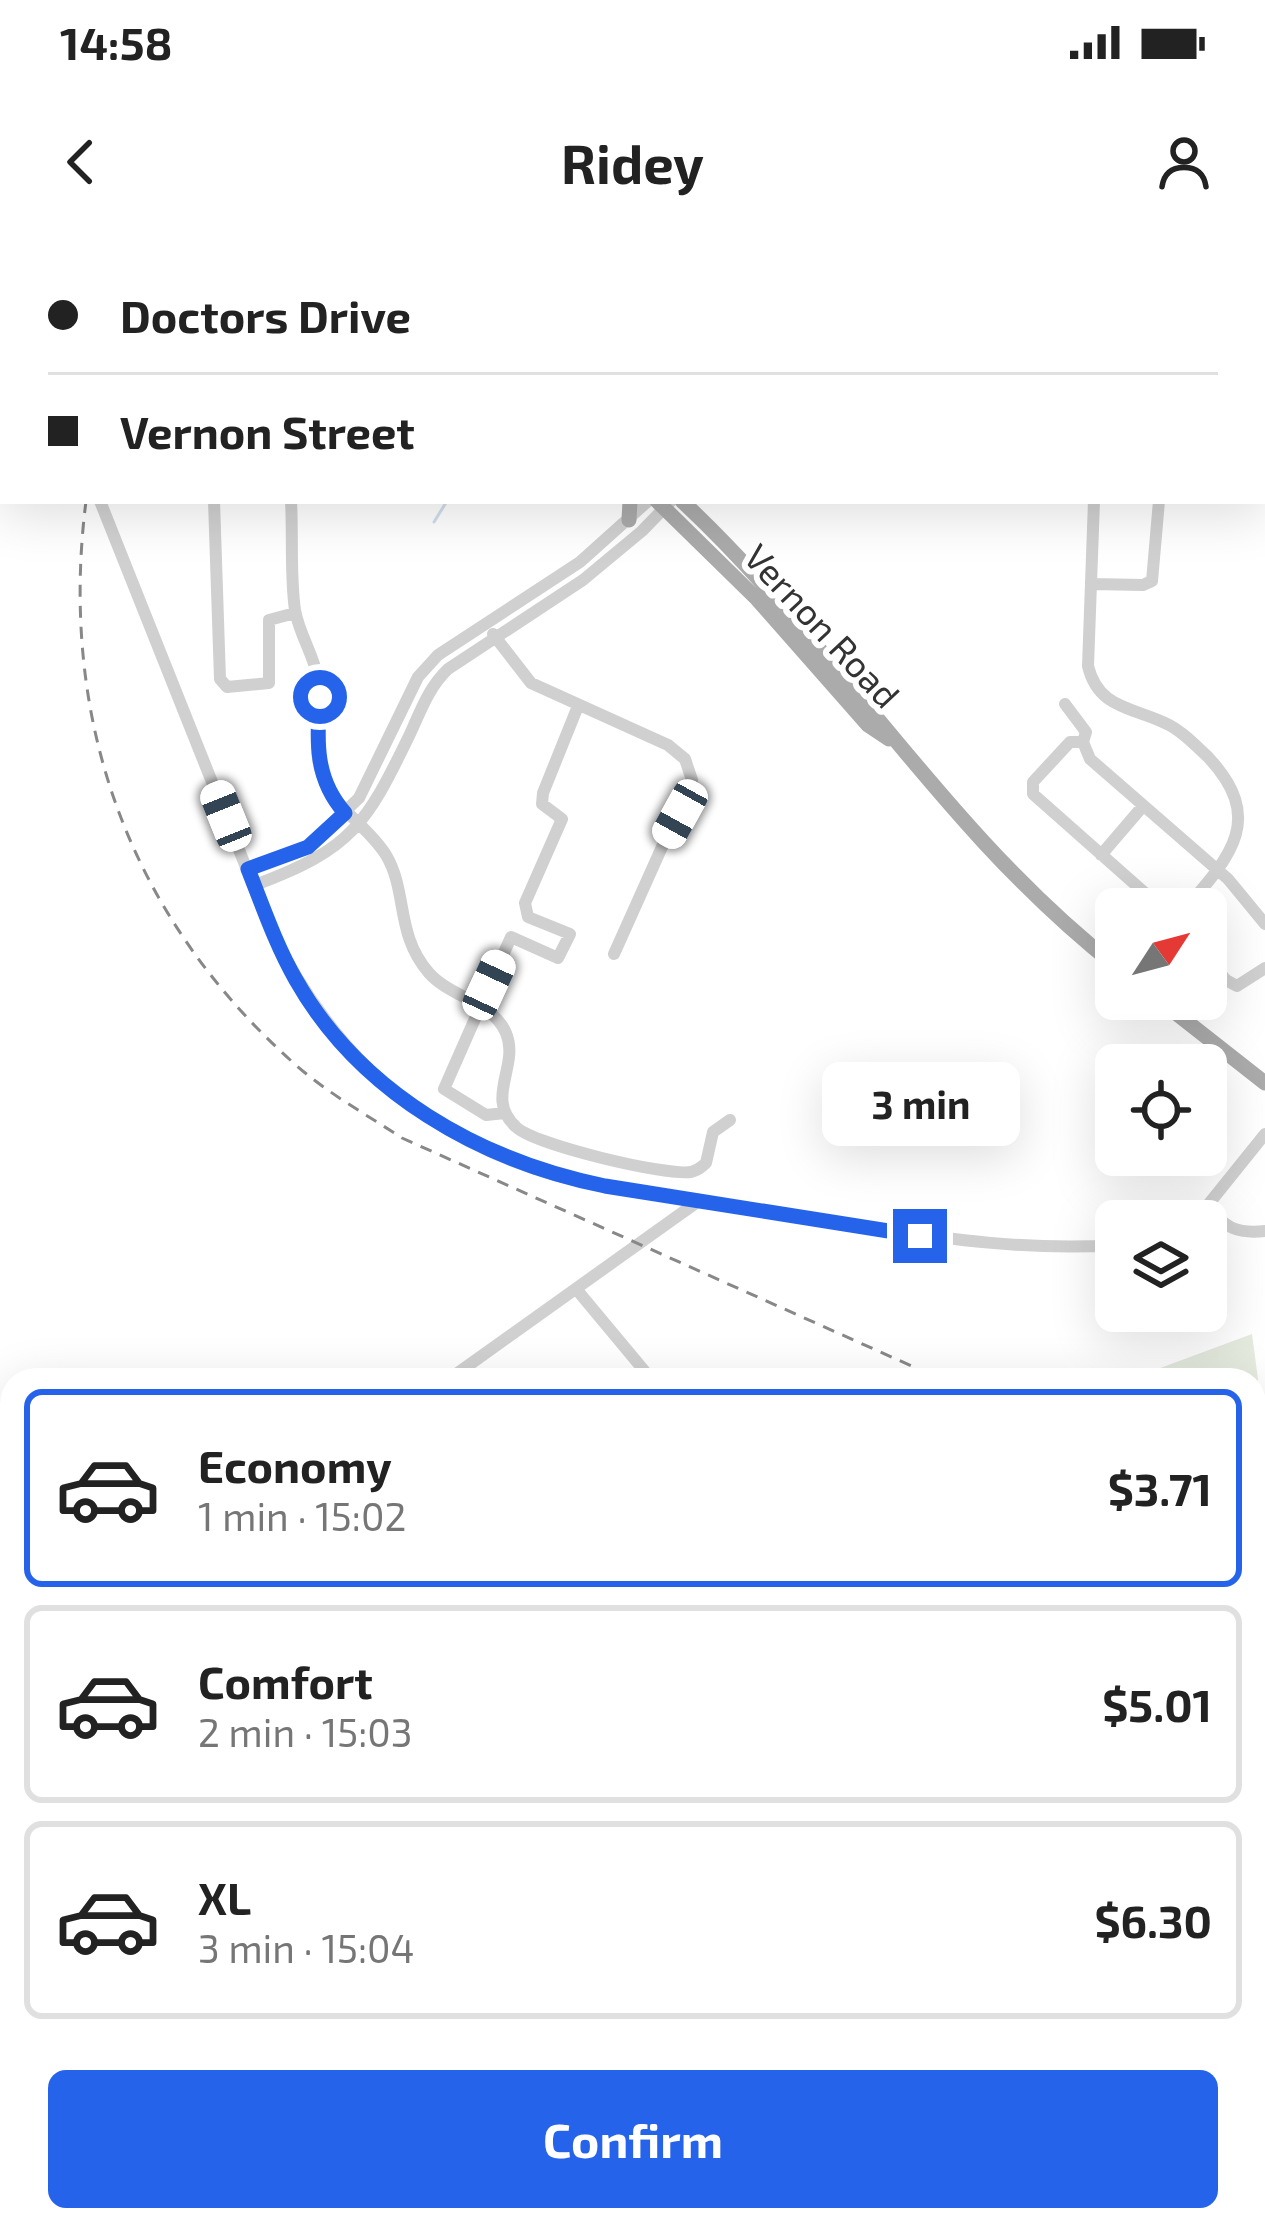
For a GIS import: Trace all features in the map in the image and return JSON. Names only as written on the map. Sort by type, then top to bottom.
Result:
[{"type":"main road","points":[[629,520],[630,504]]},
{"type":"main road","name":"Vernon Road","points":[[661,504],[734,574],[868,725],[892,741]]},
{"type":"main road","name":"Vernon Road","points":[[685,504],[773,593],[879,716],[892,741],[995,856],[1095,950]]},
{"type":"main road","points":[[699,504],[706,524]]},
{"type":"main road","points":[[1185,1020],[1263,1080]]},
{"type":"street","points":[[101,504],[286,960],[315,1010],[367,1069],[417,1108],[474,1142],[536,1168],[605,1186],[988,1245],[1095,1245]]},
{"type":"street","points":[[214,504],[220,679],[227,687],[269,683],[269,620],[295,613]]},
{"type":"street","points":[[292,504],[295,613],[318,676],[320,769],[332,797],[387,858],[406,934],[424,968],[446,989],[500,1022],[508,1040],[501,1088],[505,1112],[523,1132],[557,1146],[684,1172],[706,1163],[713,1132],[730,1120]]},
{"type":"street","points":[[248,869],[308,847],[345,813],[370,778],[418,677],[446,648],[580,562],[629,520],[658,504]]},
{"type":"street","points":[[254,885],[320,858],[358,826],[381,794],[435,682],[456,662],[584,580],[659,504]]},
{"type":"street","points":[[1094,504],[1088,666],[1098,692],[1109,702],[1175,728],[1231,778],[1245,806],[1244,831],[1233,853],[1203,888]]},
{"type":"street","points":[[1091,584],[1143,585],[1152,580],[1159,504]]},
{"type":"street","points":[[485,623],[531,683],[680,752],[692,780],[614,954]]},
{"type":"street","points":[[1065,704],[1081,722],[1090,759],[1217,872],[1265,924]]},
{"type":"street","points":[[505,1112],[486,1115],[444,1089],[511,937],[558,958],[570,934],[528,917],[525,903],[562,819],[542,805],[543,793],[578,706]]},
{"type":"street","points":[[1083,742],[1070,742],[1034,782],[1033,794],[1138,888]]},
{"type":"street","points":[[1101,855],[1143,806]]},
{"type":"street","points":[[1227,981],[1237,986],[1265,968]]},
{"type":"street","points":[[1214,1200],[1265,1134]]},
{"type":"street","points":[[465,1368],[700,1200]]},
{"type":"street","points":[[1227,1227],[1240,1233],[1265,1231]]},
{"type":"street","points":[[577,1289],[642,1368]]},
{"type":"shaded area","points":[[1252,1334],[1257,1368],[1160,1368]]},
{"type":"waterway","points":[[434,522],[445,504]]},
{"type":"railway","points":[[86,504],[80,582],[84,661],[96,738],[118,811],[149,881],[190,947],[239,1009],[309,1076],[402,1138],[916,1368]]},
{"type":"route","points":[[320,697],[318,759],[327,788],[345,813],[308,847],[248,869],[295,977],[315,1010],[367,1069],[454,1132],[514,1161],[558,1175],[920,1236]]}]
